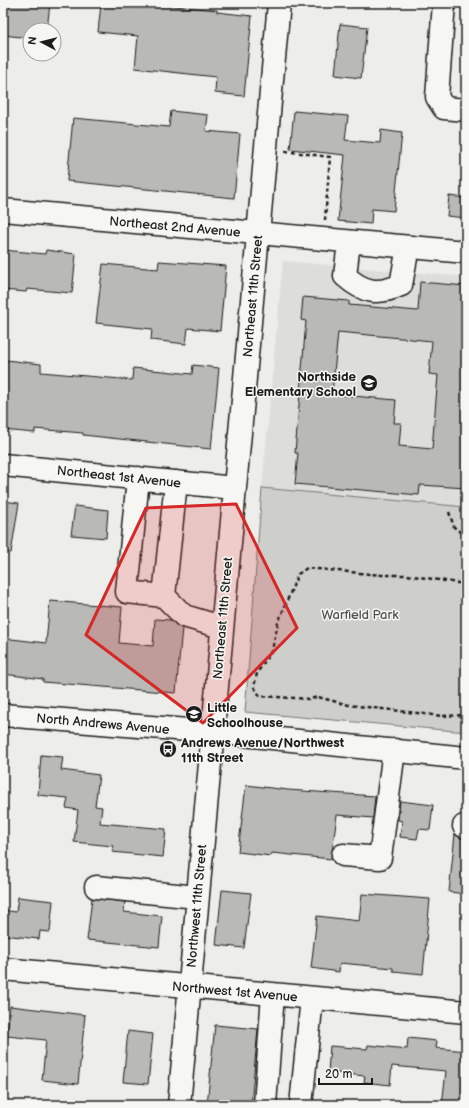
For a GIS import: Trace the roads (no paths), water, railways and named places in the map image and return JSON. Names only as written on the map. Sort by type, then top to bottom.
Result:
[{"type":"street","name":"Northeast 11th Street","points":[[212,732],[279,3]]},
{"type":"street","points":[[444,3],[438,97],[444,108],[466,110]]},
{"type":"street","name":"Northeast 2nd Avenue","points":[[3,210],[466,252]]},
{"type":"street","points":[[349,242],[345,276],[354,284],[371,292],[386,292],[401,285],[408,247]]},
{"type":"street","name":"Northeast 1st Avenue","points":[[3,464],[234,488]]},
{"type":"street","points":[[138,478],[127,592],[164,596],[184,616],[221,626]]},
{"type":"street","points":[[164,596],[176,482]]},
{"type":"street","name":"North Andrews Avenue","points":[[3,715],[212,732],[466,758]]},
{"type":"street","name":"Northwest 11th Street","points":[[179,1105],[212,732]]},
{"type":"street","points":[[342,855],[380,858],[394,750]]},
{"type":"street","points":[[96,887],[197,897]]},
{"type":"street","name":"Northwest 1st Avenue","points":[[3,970],[466,1012]]},
{"type":"street","points":[[265,1105],[273,994]]},
{"type":"street","points":[[301,1105],[312,998]]},
{"type":"place","name":"Northside Elementary School","points":[[369,383]]},
{"type":"place","name":"Little Schoolhouse","points":[[194,714]]},
{"type":"place","name":"Andrews Avenue/Northwest 11th Street","points":[[168,749]]},
{"type":"park label","name":"Warfield Park","points":[[360,614]]}]
